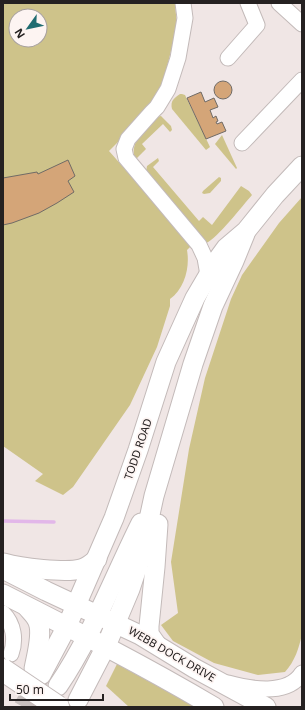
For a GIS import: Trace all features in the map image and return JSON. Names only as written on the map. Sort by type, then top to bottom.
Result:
[{"type":"highway","points":[[7,662],[65,698]]},
{"type":"main road","name":"TODD ROAD","points":[[24,605],[35,616],[39,625],[37,672],[67,626],[97,559],[130,474],[166,362],[185,319],[208,275],[226,248],[246,231],[275,195],[302,166]]},
{"type":"main road","name":"TODD ROAD","points":[[65,698],[106,646],[116,623],[141,556],[154,496],[185,390],[209,318],[246,231]]},
{"type":"main road","points":[[156,644],[149,634],[148,626],[155,567],[160,477]]},
{"type":"main road","name":"TODD ROAD","points":[[65,698],[73,662],[154,496]]},
{"type":"main road","points":[[3,563],[29,568],[71,570],[80,569],[97,559]]},
{"type":"main road","name":"WEBB DOCK DRIVE","points":[[3,569],[46,591],[116,623],[156,644],[207,675],[266,707]]},
{"type":"main road","points":[[3,594],[106,646],[171,681],[214,707]]},
{"type":"street","points":[[183,3],[185,18],[178,58],[168,89],[157,107],[128,140],[124,154],[200,245],[205,258],[208,275]]},
{"type":"street","points":[[228,58],[257,25],[248,3]]},
{"type":"street","points":[[278,3],[302,24]]},
{"type":"street","points":[[242,143],[302,80]]},
{"type":"street","points":[[3,613],[10,622],[14,645],[7,662]]},
{"type":"street","points":[[207,675],[230,684],[265,689],[284,687],[294,683],[302,673]]},
{"type":"shaded area","points":[[3,3],[175,3],[177,27],[164,79],[148,112],[109,151],[192,245],[187,250],[187,270],[183,283],[170,299],[170,306],[157,347],[130,405],[73,487],[63,495],[35,481],[43,474],[3,446]]},
{"type":"shaded area","points":[[180,94],[185,95],[210,147],[206,150],[172,109],[173,100]]},
{"type":"shaded area","points":[[161,116],[171,126],[172,130],[170,132],[163,124],[142,144],[146,149],[137,158],[135,158],[134,147],[139,136],[155,117]]},
{"type":"shaded area","points":[[222,135],[237,168],[236,169],[215,144]]},
{"type":"shaded area","points":[[158,158],[159,161],[153,167],[199,221],[203,217],[212,225],[241,186],[252,195],[223,229],[206,243],[146,172],[147,166]]},
{"type":"shaded area","points":[[219,177],[221,178],[221,181],[210,193],[202,193],[203,191]]},
{"type":"shaded area","points":[[302,197],[302,634],[296,654],[285,672],[258,675],[214,663],[173,641],[161,625],[178,613],[171,562],[189,449],[205,378],[231,299],[242,275],[279,223]]},
{"type":"shaded area","points":[[117,664],[196,707],[129,707],[106,686]]},
{"type":"building","points":[[223,81],[227,82],[231,86],[231,94],[227,98],[223,99],[219,98],[215,94],[214,90],[215,86],[219,82]]},
{"type":"building","points":[[201,92],[205,102],[214,98],[218,107],[210,110],[213,118],[216,116],[218,121],[216,122],[217,124],[222,122],[226,131],[206,139],[187,98]]},
{"type":"building","points":[[68,160],[75,176],[68,181],[74,192],[39,213],[3,225],[3,178],[37,172],[38,174]]},
{"type":"waterway","points":[[3,521],[54,522]]},
{"type":"tunnel","points":[[23,707],[40,677]]}]
